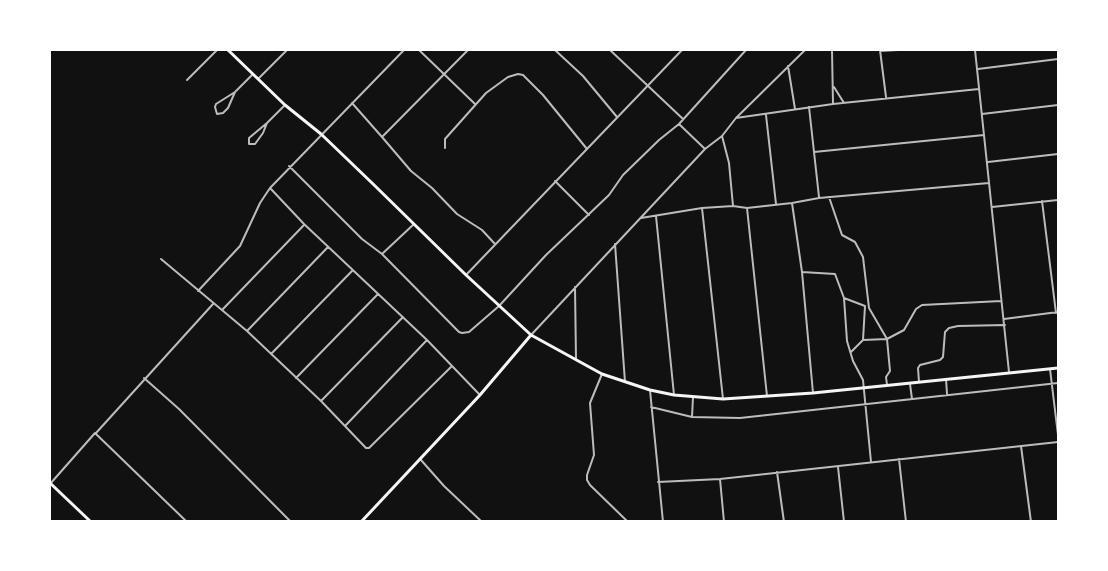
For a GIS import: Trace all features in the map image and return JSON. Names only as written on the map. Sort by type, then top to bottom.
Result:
[{"type":"main road","points":[[228,50],[285,105],[321,134],[531,335],[602,374],[650,390],[674,395],[723,399],[813,393],[1059,368]]},
{"type":"main road","points":[[361,522],[480,395],[531,335]]},
{"type":"main road","points":[[50,484],[91,522]]},
{"type":"street","points":[[187,80],[217,50]]},
{"type":"street","points":[[258,78],[287,50]]},
{"type":"street","points":[[198,291],[240,246],[260,203],[270,188],[404,50]]},
{"type":"street","points":[[419,50],[476,104]]},
{"type":"street","points":[[382,137],[468,50]]},
{"type":"street","points":[[555,50],[583,76],[617,117]]},
{"type":"street","points":[[610,50],[683,119]]},
{"type":"street","points":[[466,275],[682,50]]},
{"type":"street","points":[[289,166],[462,333],[469,332],[499,306],[546,255],[609,195],[623,175],[679,124],[746,50]]},
{"type":"street","points":[[531,335],[705,149],[722,136],[736,118],[805,50]]},
{"type":"street","points":[[832,50],[833,104]]},
{"type":"street","points":[[886,98],[880,50],[898,50]]},
{"type":"street","points":[[975,50],[1009,372]]},
{"type":"street","points":[[978,69],[1059,59]]},
{"type":"street","points":[[788,66],[795,109]]},
{"type":"street","points":[[235,92],[228,108],[220,115],[217,114],[216,104],[235,92],[253,74]]},
{"type":"street","points":[[445,148],[445,139],[476,104],[512,74],[523,75],[543,95],[587,149]]},
{"type":"street","points":[[833,85],[844,103]]},
{"type":"street","points":[[736,118],[833,104],[979,89]]},
{"type":"street","points":[[352,103],[411,171],[432,188],[457,214],[483,230],[495,244]]},
{"type":"street","points":[[267,123],[255,144],[249,144],[249,138],[285,105]]},
{"type":"street","points":[[982,114],[1059,105]]},
{"type":"street","points":[[808,107],[819,198]]},
{"type":"street","points":[[766,114],[776,204]]},
{"type":"street","points":[[679,124],[705,149]]},
{"type":"street","points":[[814,152],[984,135]]},
{"type":"street","points":[[722,136],[729,162],[733,206]]},
{"type":"street","points":[[988,162],[1059,154]]},
{"type":"street","points":[[555,181],[589,215]]},
{"type":"street","points":[[641,218],[702,208],[733,206],[747,208],[819,198],[990,183]]},
{"type":"street","points":[[270,188],[304,224],[427,340],[480,395]]},
{"type":"street","points":[[829,197],[842,235],[855,242],[863,257],[867,308],[863,340],[851,352]]},
{"type":"street","points":[[992,207],[1059,200]]},
{"type":"street","points":[[1004,319],[1057,312],[1042,201]]},
{"type":"street","points":[[792,203],[802,272],[813,393]]},
{"type":"street","points":[[702,208],[723,399]]},
{"type":"street","points":[[747,208],[767,397]]},
{"type":"street","points":[[656,216],[674,395]]},
{"type":"street","points":[[223,309],[304,224]]},
{"type":"street","points":[[382,254],[414,224]]},
{"type":"street","points":[[615,244],[626,382]]},
{"type":"street","points":[[247,331],[328,247]]},
{"type":"street","points":[[161,258],[247,331],[321,401],[366,448],[369,448],[452,366]]},
{"type":"street","points":[[271,354],[352,270]]},
{"type":"street","points":[[802,272],[835,274],[844,298],[845,329],[853,361],[862,378],[864,388],[871,462]]},
{"type":"street","points":[[575,287],[576,361]]},
{"type":"street","points":[[296,378],[378,294]]},
{"type":"street","points":[[844,298],[867,308],[887,339],[890,371],[886,377],[887,386]]},
{"type":"street","points":[[863,340],[887,339],[904,330],[916,309],[922,305],[1002,300]]},
{"type":"street","points":[[50,484],[213,304]]},
{"type":"street","points":[[321,401],[403,317]]},
{"type":"street","points":[[919,382],[918,368],[920,365],[940,360],[943,357],[945,332],[949,327],[1005,325]]},
{"type":"street","points":[[345,426],[427,340]]},
{"type":"street","points":[[1050,369],[1059,435]]},
{"type":"street","points":[[602,374],[590,403],[594,455],[587,480],[628,522]]},
{"type":"street","points":[[144,378],[179,409],[291,522]]},
{"type":"street","points":[[946,379],[947,394]]},
{"type":"street","points":[[910,383],[912,399]]},
{"type":"street","points":[[651,407],[692,417],[740,418],[1059,383]]},
{"type":"street","points":[[650,390],[663,522]]},
{"type":"street","points":[[692,417],[693,397]]},
{"type":"street","points":[[95,433],[187,522]]},
{"type":"street","points":[[658,482],[720,479],[1059,442]]},
{"type":"street","points":[[1021,446],[1031,522]]},
{"type":"street","points":[[420,459],[444,486],[482,522]]},
{"type":"street","points":[[899,459],[906,522]]},
{"type":"street","points":[[838,467],[844,522]]},
{"type":"street","points":[[777,472],[784,522]]},
{"type":"street","points":[[720,479],[724,522]]}]
